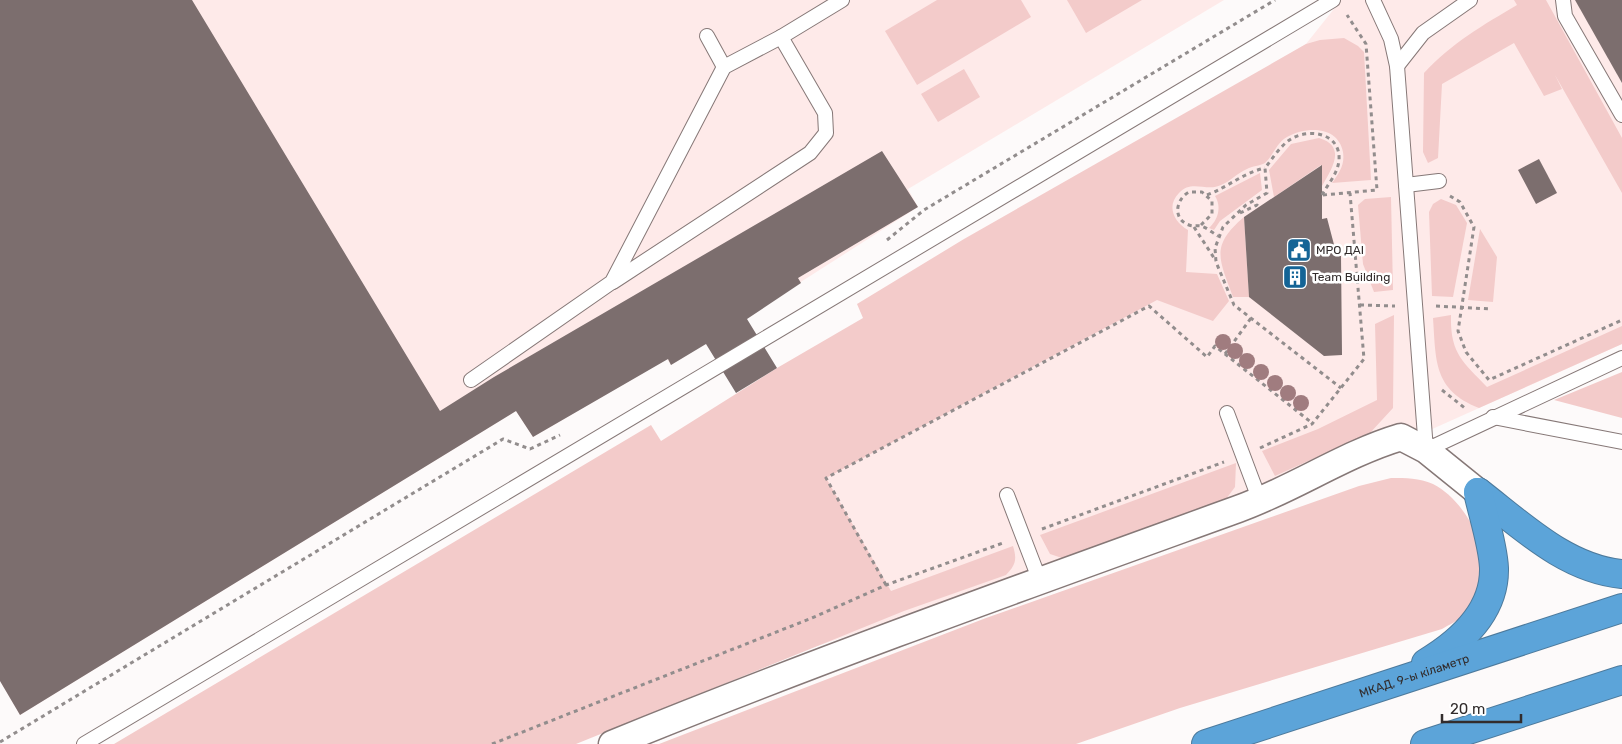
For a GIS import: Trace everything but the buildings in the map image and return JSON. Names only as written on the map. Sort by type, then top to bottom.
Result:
[{"type":"highway","points":[[1478,492],[1549,546],[1588,567],[1622,574]]},
{"type":"highway","points":[[1393,682],[1444,652],[1475,623],[1485,609],[1491,595],[1494,567],[1478,492]]},
{"type":"highway","name":"МКАД, 9-ы кіламетр","points":[[1206,744],[1622,608]]},
{"type":"highway","points":[[1425,744],[1622,680]]},
{"type":"street","points":[[612,744],[738,692],[1260,501],[1382,442],[1401,436],[1426,450],[1478,492]]},
{"type":"lane","points":[[612,282],[724,67],[781,37],[842,0]]},
{"type":"lane","points":[[1372,0],[1380,12],[1391,40],[1397,66],[1426,450],[1622,358]]},
{"type":"lane","points":[[1397,66],[1422,33],[1470,0]]},
{"type":"lane","points":[[1563,0],[1565,16],[1622,115]]},
{"type":"lane","points":[[84,744],[1337,4]]},
{"type":"lane","points":[[707,36],[724,67]]},
{"type":"lane","points":[[471,380],[612,282],[810,153],[826,133],[825,113],[781,37]]},
{"type":"lane","points":[[1406,185],[1439,181]]},
{"type":"lane","points":[[1227,413],[1245,455],[1260,501]]},
{"type":"lane","points":[[1493,417],[1622,442]]},
{"type":"lane","points":[[1007,495],[1040,581]]},
{"type":"path","points":[[879,246],[924,210],[1275,0]]},
{"type":"path","points":[[1207,195],[1224,189],[1249,172],[1265,168],[1289,140],[1319,133],[1329,136],[1336,143],[1339,159],[1338,168],[1322,195],[1377,190],[1366,44],[1337,4]]},
{"type":"path","points":[[1240,213],[1246,205],[1267,193],[1265,168]]},
{"type":"path","points":[[1189,192],[1202,192],[1207,195],[1212,201],[1212,214],[1201,225],[1194,226],[1183,222],[1179,217],[1179,201],[1189,192]]},
{"type":"path","points":[[492,744],[812,618],[886,585],[1245,455],[1312,424],[1364,359],[1350,193]]},
{"type":"path","points":[[1446,195],[1460,202],[1474,227],[1458,331],[1466,352],[1489,380],[1622,320]]},
{"type":"path","points":[[1216,262],[1215,248],[1223,227],[1240,213],[1257,204],[1259,207]]},
{"type":"path","points":[[1201,225],[1218,236]]},
{"type":"path","points":[[1194,226],[1216,262],[1234,305],[1341,388]]},
{"type":"path","points":[[886,585],[826,478],[1149,306],[1207,357],[1214,346],[1312,424]]},
{"type":"path","points":[[1435,306],[1492,309]]},
{"type":"path","points":[[1225,354],[1251,318]]},
{"type":"path","points":[[1440,388],[1453,400],[1472,412]]},
{"type":"path","points":[[0,742],[503,439],[530,449],[565,432]]},
{"type":"shaded area","points":[[0,0],[1224,0],[908,189],[918,207],[671,365],[667,359],[533,437],[516,411],[20,715],[0,681]]},
{"type":"shaded area","points":[[937,0],[1021,0],[1031,17],[917,85],[885,31]]},
{"type":"shaded area","points":[[1067,0],[1142,0],[1086,33]]},
{"type":"shaded area","points":[[1341,0],[1622,0],[1622,344],[1352,465],[773,661],[667,448],[873,327],[869,304],[1306,44]]},
{"type":"shaded area","points":[[1514,0],[1546,0],[1622,138],[1622,193],[1555,75],[1562,89],[1544,96],[1514,43],[1442,84],[1438,158],[1428,163],[1423,152],[1424,73],[1435,62],[1480,27],[1517,5]]},
{"type":"shaded area","points":[[1344,38],[1364,52],[1371,180],[1332,183],[1343,161],[1340,143],[1328,133],[1312,130],[1295,133],[1287,137],[1280,142],[1265,163],[1243,171],[1225,183],[1216,187],[1189,187],[1184,189],[1175,198],[1172,208],[1173,213],[1179,223],[1188,230],[1186,272],[1217,274],[1229,301],[1213,321],[1157,300],[826,478],[891,591],[1013,546],[1015,562],[1006,575],[904,611],[576,744],[114,744],[651,425],[661,441],[777,368],[863,318],[857,304],[964,239],[1306,44],[1320,40]]},
{"type":"shaded area","points":[[964,69],[980,97],[938,122],[921,94]]},
{"type":"shaded area","points":[[1319,138],[1333,146],[1335,152],[1333,165],[1322,186],[1321,165],[1274,197],[1269,170],[1291,144]]},
{"type":"shaded area","points":[[1260,173],[1262,190],[1220,221],[1214,230],[1209,228],[1215,221],[1219,209],[1215,196]]},
{"type":"shaded area","points":[[1391,197],[1393,290],[1374,292],[1363,264],[1358,205],[1365,199]]},
{"type":"shaded area","points":[[1441,199],[1456,205],[1467,223],[1453,297],[1432,296],[1429,212],[1433,204]]},
{"type":"shaded area","points":[[1244,217],[1249,297],[1233,297],[1224,273],[1220,254],[1226,236]]},
{"type":"shaded area","points":[[1480,229],[1497,257],[1493,302],[1468,300]]},
{"type":"shaded area","points":[[1394,315],[1393,408],[1370,433],[1275,476],[1262,451],[1318,429],[1377,400],[1375,324]]},
{"type":"shaded area","points":[[1451,315],[1453,339],[1459,356],[1487,387],[1622,326],[1622,344],[1479,408],[1464,401],[1453,392],[1445,383],[1440,372],[1435,347],[1433,318]]},
{"type":"shaded area","points":[[1622,372],[1622,418],[1554,400]]},
{"type":"shaded area","points":[[1236,463],[1235,487],[1226,499],[1062,558],[1050,554],[1040,535]]},
{"type":"shaded area","points":[[1391,478],[1423,481],[1433,484],[1445,492],[1457,503],[1466,516],[1475,530],[1481,546],[1486,577],[1484,592],[1472,610],[1442,629],[1180,708],[1076,744],[659,744],[986,618],[1359,486]]},
{"type":"place","name":"МРО ДАІ","points":[[1299,250]]},
{"type":"place","name":"Team Building","points":[[1295,277]]}]
